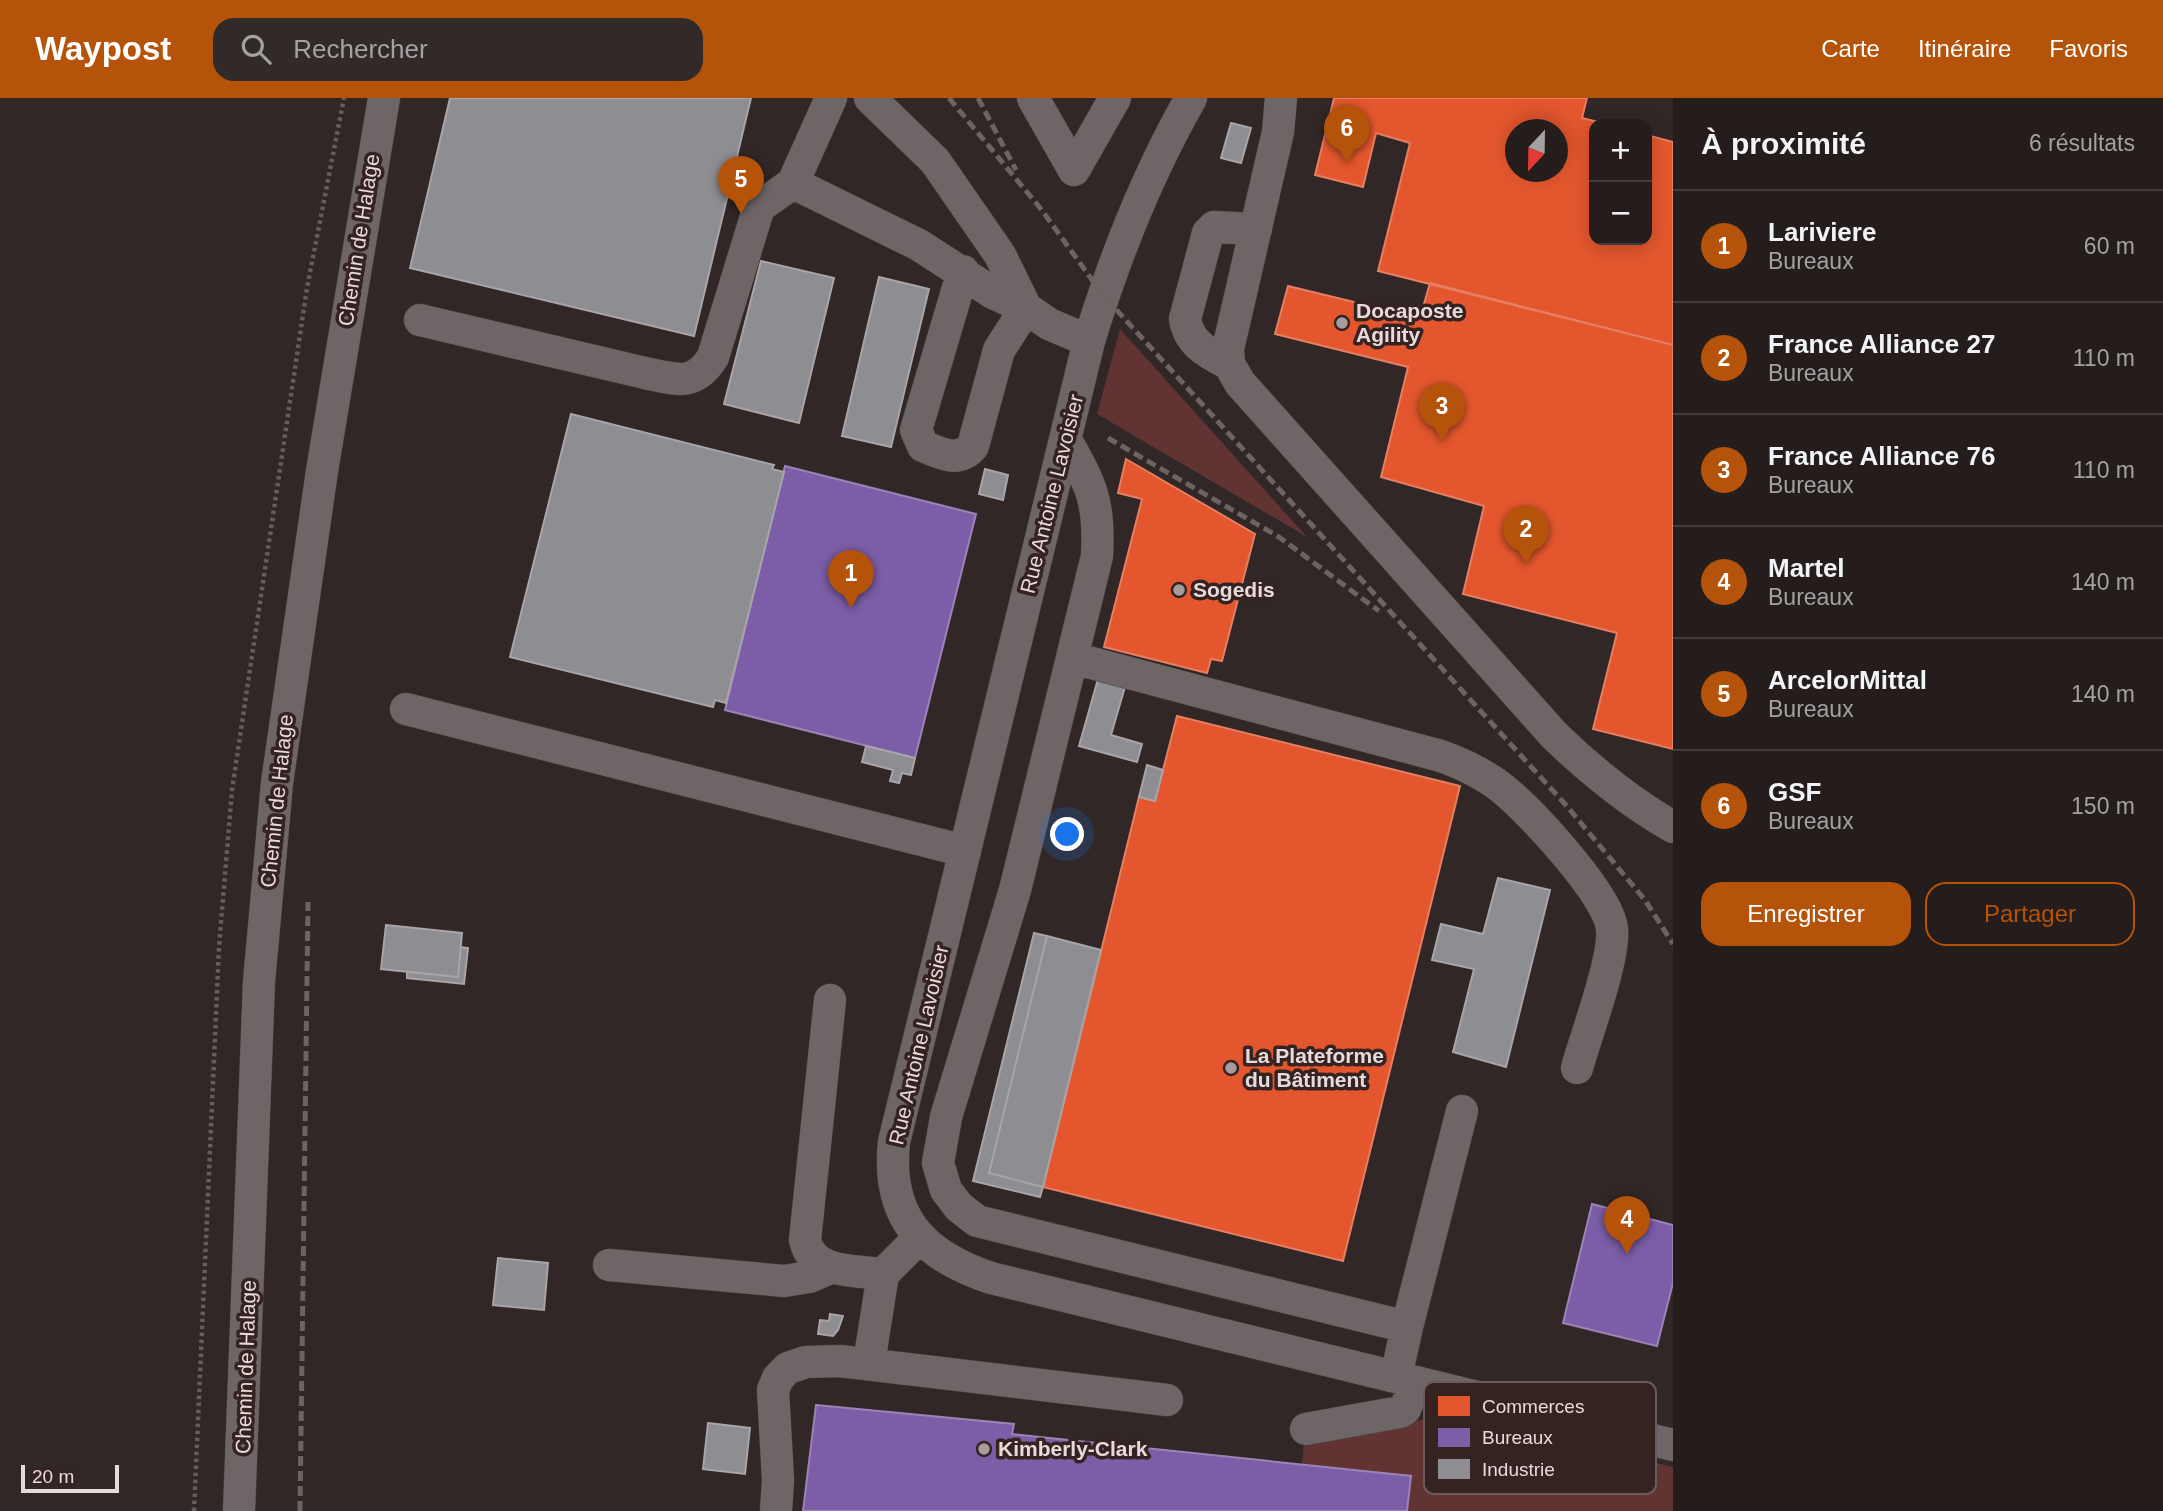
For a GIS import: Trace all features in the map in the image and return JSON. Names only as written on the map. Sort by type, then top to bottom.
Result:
[{"type":"street","name":"Chemin de Halage","points":[[239,1511],[259,982],[277,783],[324,458],[384,98]]},
{"type":"street","points":[[420,320],[673,379],[691,378],[703,373],[713,357],[759,206],[793,183],[831,98]]},
{"type":"street","points":[[870,98],[935,161],[1000,255],[1026,308]]},
{"type":"street","points":[[1033,98],[1074,170],[1115,98]]},
{"type":"street","name":"Rue Antoine Lavoisier","points":[[1191,98],[1163,147],[1121,243],[1089,341],[894,1142],[891,1170],[895,1195],[919,1238],[962,1268],[991,1278],[1424,1384]]},
{"type":"street","points":[[1281,98],[1278,132],[1228,349],[1229,364],[1240,383],[1554,735],[1594,774],[1630,802],[1673,827]]},
{"type":"street","points":[[793,183],[919,245],[963,271],[993,293],[1026,308],[1049,324],[1089,341]]},
{"type":"street","points":[[1229,364],[1193,341],[1187,332],[1185,320],[1208,233],[1214,227],[1256,229]]},
{"type":"street","points":[[963,271],[916,430],[923,446],[954,457],[966,454],[973,446],[999,350],[1026,308]]},
{"type":"street","points":[[1066,440],[1096,498],[1099,524],[1097,556],[1014,890],[946,1116],[938,1163],[946,1190],[959,1207],[977,1221],[1407,1327]]},
{"type":"street","points":[[1073,658],[1441,756],[1483,775],[1509,794],[1552,838],[1601,900],[1612,927],[1610,950],[1577,1068]]},
{"type":"street","points":[[406,709],[965,851]]},
{"type":"street","points":[[830,1000],[805,1240],[808,1253],[817,1262],[830,1268],[883,1274]]},
{"type":"street","points":[[1306,1429],[1400,1412],[1408,1405],[1407,1327],[1462,1111]]},
{"type":"street","points":[[869,1363],[883,1274],[919,1238]]},
{"type":"street","points":[[608,1265],[784,1280],[808,1277],[830,1268]]},
{"type":"street","points":[[776,1511],[778,1480],[772,1407],[778,1378],[788,1368],[806,1362],[869,1363],[1167,1400]]},
{"type":"shaded area","points":[[1120,329],[1307,537],[1097,414]]},
{"type":"shaded area","points":[[1424,1419],[1424,1494],[1656,1494],[1656,1463],[1673,1467],[1673,1511],[1407,1511],[1410,1476],[1302,1465],[1304,1442]]},
{"type":"building: Commerces","points":[[1334,98],[1587,98],[1582,118],[1589,120],[1589,245],[1652,245],[1652,136],[1673,142],[1673,345],[1378,271],[1410,143],[1376,133],[1363,187],[1315,175]]},
{"type":"building: Commerces","points":[[1430,283],[1673,345],[1673,749],[1593,729],[1617,633],[1463,594],[1484,506],[1381,477],[1408,367],[1275,334],[1288,286],[1420,318]]},
{"type":"building: Commerces","name":"Sogedis","points":[[1126,459],[1255,534],[1222,661],[1211,659],[1207,673],[1104,647],[1142,499],[1118,493]]},
{"type":"building: Commerces","name":"La Plateforme du Bâtiment","points":[[1177,716],[1460,786],[1343,1261],[1043,1187],[1139,797],[1155,801]]},
{"type":"building: Bureaux","points":[[785,466],[976,514],[915,758],[725,710]]},
{"type":"building: Bureaux","points":[[1592,1204],[1673,1225],[1673,1283],[1657,1346],[1563,1323]]},
{"type":"building: Bureaux","name":"Kimberly-Clark","points":[[816,1405],[1014,1424],[1012,1434],[1411,1476],[1407,1511],[803,1511]]},
{"type":"building: Industrie","points":[[450,98],[751,98],[694,336],[410,268]]},
{"type":"building: Industrie","points":[[1231,123],[1251,128],[1241,163],[1221,158]]},
{"type":"building: Industrie","points":[[761,261],[834,278],[799,423],[724,404]]},
{"type":"building: Industrie","points":[[879,277],[929,289],[891,447],[842,436]]},
{"type":"building: Industrie","points":[[571,414],[774,465],[772,469],[784,472],[726,703],[715,700],[713,707],[510,657]]},
{"type":"building: Industrie","points":[[985,469],[1008,475],[1003,500],[979,494]]},
{"type":"building: Industrie","points":[[1100,672],[1127,680],[1111,735],[1142,744],[1137,762],[1079,746]]},
{"type":"building: Industrie","points":[[866,746],[915,758],[911,775],[902,773],[899,783],[890,781],[893,770],[862,762]]},
{"type":"building: Industrie","points":[[1147,765],[1163,770],[1155,801],[1139,797]]},
{"type":"building: Industrie","points":[[1498,878],[1550,890],[1506,1067],[1453,1052],[1474,969],[1432,960],[1441,924],[1483,934]]},
{"type":"building: Industrie","points":[[386,925],[462,933],[458,977],[381,969]]},
{"type":"building: Industrie","points":[[1034,933],[1047,936],[989,1173],[1043,1187],[1040,1197],[973,1181]]},
{"type":"building: Industrie","points":[[1047,936],[1101,950],[1043,1187],[989,1173]]},
{"type":"building: Industrie","points":[[461,947],[468,948],[464,984],[407,978],[407,972],[458,977]]},
{"type":"building: Industrie","points":[[498,1258],[548,1263],[544,1310],[493,1305]]},
{"type":"building: Industrie","points":[[830,1314],[843,1316],[838,1330],[833,1336],[818,1334],[820,1320],[829,1321]]},
{"type":"building: Industrie","points":[[708,1423],[750,1428],[745,1474],[703,1469]]},
{"type":"railway","points":[[949,98],[1041,209],[1103,295],[1565,804],[1645,900],[1673,944]]},
{"type":"railway","points":[[978,98],[1016,170]]},
{"type":"railway","points":[[1108,438],[1279,537],[1379,611]]},
{"type":"railway","points":[[300,1511],[308,902]]},
{"type":"place","name":"GSF","points":[[1347,163]]},
{"type":"place","name":"ArcelorMittal","points":[[741,214]]},
{"type":"place","name":"Docaposte Agility","points":[[1342,323]]},
{"type":"place","name":"France Alliance 76","points":[[1442,441]]},
{"type":"place","name":"France Alliance 27","points":[[1526,564]]},
{"type":"place","name":"Sogedis","points":[[1179,590]]},
{"type":"place","name":"Lariviere","points":[[851,608]]},
{"type":"place","name":"La Plateforme du Bâtiment","points":[[1231,1068]]},
{"type":"place","name":"Martel","points":[[1627,1254]]},
{"type":"place","name":"Kimberly-Clark","points":[[984,1449]]}]
